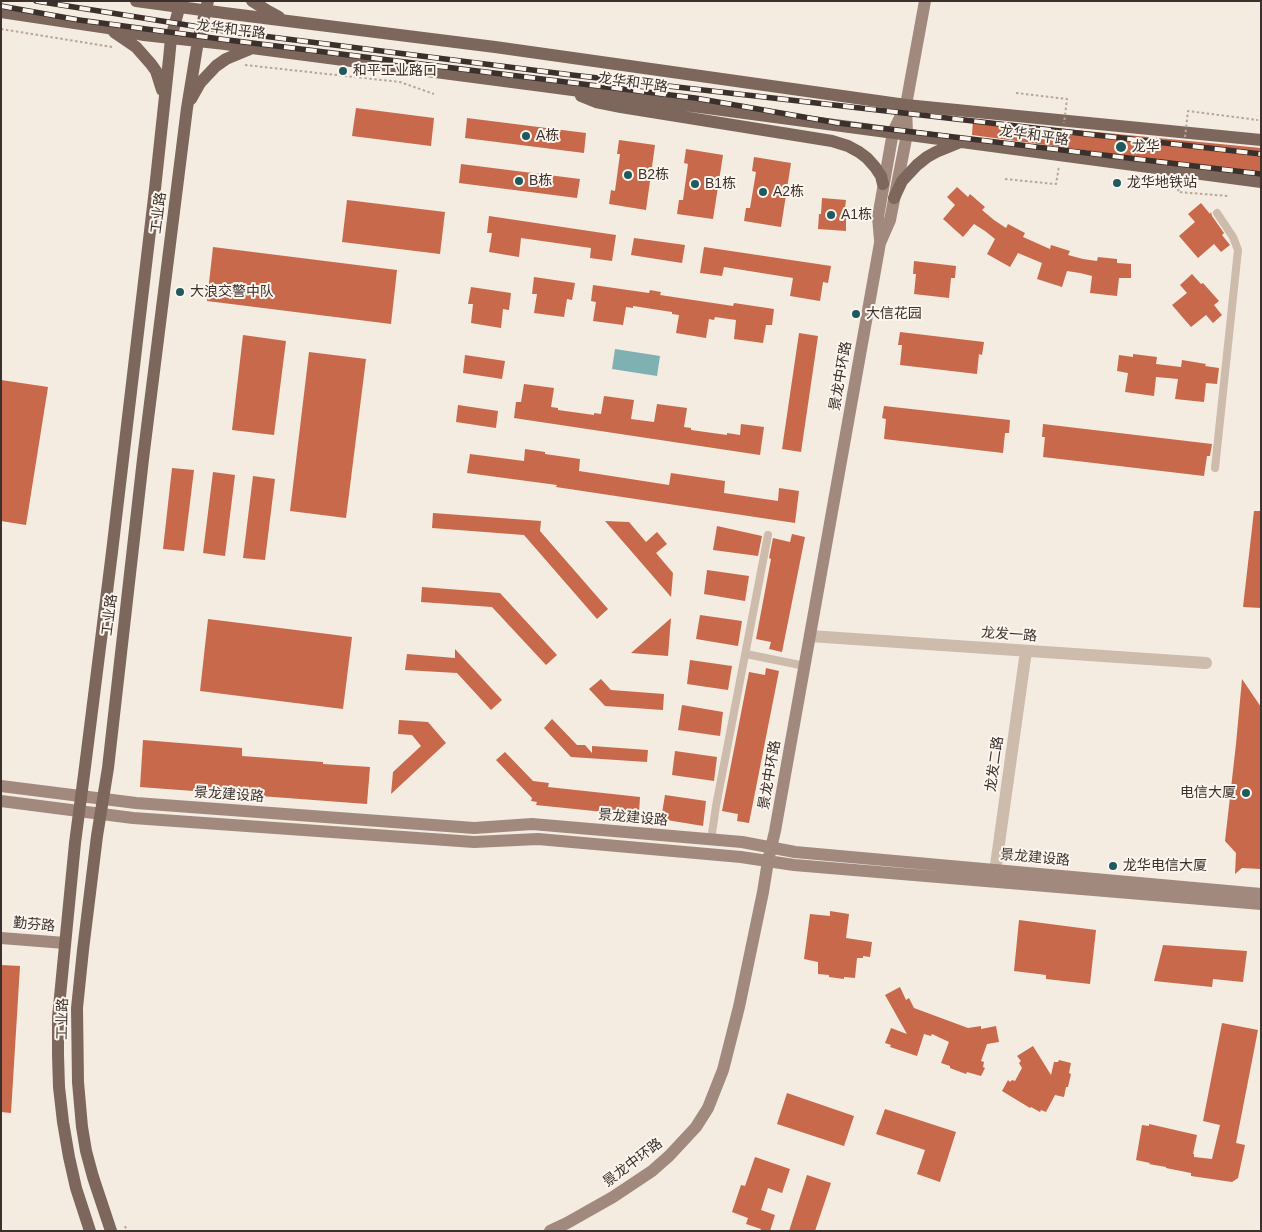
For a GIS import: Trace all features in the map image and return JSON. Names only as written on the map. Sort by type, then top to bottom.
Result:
[{"type":"main road","name":"龙华和平路","points":[[136,1],[206,6],[291,22],[495,47],[906,105],[1261,140]]},
{"type":"main road","points":[[252,1],[291,22]]},
{"type":"main road","name":"景龙中环路","points":[[550,1231],[614,1198],[652,1171],[669,1156],[696,1127],[708,1108],[723,1070],[739,1007],[775,831],[880,243],[890,220],[907,134],[906,105],[925,1]]},
{"type":"main road","name":"工业路","points":[[90,1231],[69,1157],[63,1122],[59,1087],[58,1017],[75,843],[112,552],[171,38],[180,4]]},
{"type":"main road","name":"工业路","points":[[111,1231],[95,1185],[82,1127],[78,1082],[77,1008],[100,814],[108,768],[144,449],[187,108],[206,6]]},
{"type":"main road","name":"龙华和平路","points":[[1,12],[108,28],[144,36],[225,44],[1261,182]]},
{"type":"main road","points":[[108,28],[136,47],[152,64],[160,81],[164,99]]},
{"type":"main road","points":[[187,108],[200,83],[210,72],[226,59],[252,48]]},
{"type":"main road","points":[[550,87],[621,108],[832,141],[854,149],[867,158],[878,172],[883,184]]},
{"type":"main road","name":"景龙中环路","points":[[880,243],[878,218],[883,184],[893,132],[906,105]]},
{"type":"main road","points":[[894,198],[902,181],[917,165],[936,152],[963,142]]},
{"type":"main road","name":"景龙建设路","points":[[1,786],[136,803],[474,828],[532,824],[742,842],[795,852],[995,876],[1261,904]]},
{"type":"main road","name":"景龙建设路","points":[[1,801],[133,818],[474,842],[538,839],[741,857],[794,865],[1261,894]]},
{"type":"main road","name":"勤芬路","points":[[1,938],[65,943]]},
{"type":"street","name":"龙发一路","points":[[810,636],[1206,663]]},
{"type":"street","name":"龙发二路","points":[[995,876],[1026,651]]},
{"type":"lane","points":[[1215,468],[1238,250],[1233,237],[1217,214]]},
{"type":"lane","points":[[711,840],[768,535]]},
{"type":"lane","points":[[746,654],[805,666]]},
{"type":"path","points":[[1,29],[118,48]]},
{"type":"path","points":[[243,65],[400,82],[434,94]]},
{"type":"path","points":[[1016,93],[1067,99],[1064,123]]},
{"type":"path","points":[[1185,137],[1188,111],[1258,120]]},
{"type":"path","points":[[1005,179],[1056,184],[1060,158]]},
{"type":"path","points":[[1180,182],[1178,192],[1228,196]]},
{"type":"path","points":[[125,1226],[127,1231]]},
{"type":"water","points":[[615,349],[660,356],[657,376],[612,369]]},
{"type":"building","points":[[356,108],[434,118],[431,146],[352,136]]},
{"type":"building","name":"A栋","points":[[467,118],[586,133],[584,153],[465,138]]},
{"type":"building","points":[[973,120],[1261,148],[1261,174],[972,135]]},
{"type":"building","name":"B2栋","points":[[619,140],[655,145],[646,210],[609,204],[611,190],[615,191],[620,154],[617,154]]},
{"type":"building","name":"B1栋","points":[[686,149],[723,155],[713,219],[677,214],[679,200],[683,200],[688,164],[684,163]]},
{"type":"building","name":"A2栋","points":[[754,157],[791,163],[781,227],[744,221],[746,208],[750,208],[756,172],[752,171]]},
{"type":"building","name":"B栋","points":[[461,164],[580,179],[577,198],[459,183]]},
{"type":"building","points":[[957,187],[968,197],[970,194],[985,207],[982,210],[994,220],[1006,228],[1008,224],[1025,233],[1023,237],[1050,249],[1051,245],[1070,251],[1068,255],[1083,259],[1097,261],[1098,257],[1117,259],[1117,263],[1131,264],[1131,278],[1119,278],[1117,296],[1090,293],[1092,276],[1080,273],[1067,271],[1062,287],[1037,279],[1042,263],[1018,253],[1010,267],[987,254],[995,239],[985,231],[974,224],[963,237],[943,219],[955,205],[947,197]]},
{"type":"building","name":"A1栋","points":[[822,198],[846,200],[844,216],[846,216],[846,231],[818,229]]},
{"type":"building","points":[[347,200],[445,212],[440,254],[342,242]]},
{"type":"building","points":[[1201,203],[1210,214],[1211,212],[1224,233],[1222,235],[1230,245],[1221,252],[1214,244],[1198,258],[1179,236],[1195,222],[1188,214]]},
{"type":"building","points":[[489,216],[616,235],[612,261],[590,258],[591,248],[521,238],[519,257],[489,252],[492,233],[487,233]]},
{"type":"building","points":[[634,238],[685,245],[682,263],[631,255]]},
{"type":"building","points":[[213,247],[397,270],[391,324],[207,301]]},
{"type":"building","points":[[704,247],[831,266],[828,283],[823,282],[820,301],[790,296],[793,278],[724,267],[722,276],[700,273]]},
{"type":"building","points":[[914,261],[956,266],[955,278],[951,278],[949,298],[914,294],[916,274],[913,274]]},
{"type":"building","points":[[1192,274],[1219,301],[1214,305],[1222,315],[1213,323],[1206,315],[1191,327],[1172,305],[1187,293],[1180,285]]},
{"type":"building","points":[[534,277],[575,283],[572,300],[567,299],[564,317],[534,313],[537,294],[532,294]]},
{"type":"building","points":[[593,285],[649,293],[650,290],[661,292],[660,295],[733,306],[734,303],[774,309],[772,325],[766,325],[763,343],[734,339],[736,320],[715,317],[714,320],[709,319],[706,338],[676,333],[679,315],[672,314],[672,312],[633,306],[633,308],[626,307],[623,325],[593,321],[596,302],[591,301]]},
{"type":"building","points":[[471,287],[511,293],[509,310],[503,309],[501,328],[471,323],[473,304],[468,304]]},
{"type":"building","points":[[900,332],[984,342],[982,355],[979,354],[977,374],[900,365],[902,345],[898,345]]},
{"type":"building","points":[[799,333],[818,336],[801,452],[782,449]]},
{"type":"building","points":[[243,335],[286,341],[274,435],[232,430]]},
{"type":"building","points":[[309,352],[366,359],[346,518],[290,511]]},
{"type":"building","points":[[1133,354],[1157,357],[1156,364],[1181,367],[1182,360],[1219,368],[1217,384],[1206,383],[1204,402],[1175,399],[1178,379],[1156,377],[1154,396],[1125,392],[1128,373],[1117,371],[1119,355],[1133,357]]},
{"type":"building","points":[[465,355],[505,361],[502,379],[463,373]]},
{"type":"building","points":[[1,380],[48,387],[26,525],[1,521]]},
{"type":"building","points":[[524,384],[554,388],[551,407],[558,408],[558,410],[594,415],[594,413],[601,414],[604,396],[634,400],[631,419],[654,422],[657,404],[687,408],[684,427],[691,428],[691,430],[740,435],[741,424],[764,427],[760,455],[514,418],[516,402],[521,402]]},
{"type":"building","points":[[458,405],[498,411],[496,428],[456,422]]},
{"type":"building","points":[[884,406],[1010,420],[1009,433],[1005,433],[1003,453],[884,439],[886,419],[882,418]]},
{"type":"building","points":[[1043,424],[1212,444],[1210,456],[1207,456],[1204,476],[1043,457],[1045,437],[1042,437]]},
{"type":"building","points":[[525,449],[580,459],[579,471],[669,485],[671,473],[725,481],[724,493],[778,501],[779,488],[799,491],[795,523],[556,487],[557,485],[467,473],[470,454],[524,461]]},
{"type":"building","points":[[172,468],[194,470],[184,551],[163,549]]},
{"type":"building","points":[[213,472],[235,475],[225,556],[203,553]]},
{"type":"building","points":[[253,476],[275,479],[265,560],[243,558]]},
{"type":"building","points":[[1254,511],[1261,511],[1261,608],[1243,607]]},
{"type":"building","points":[[433,513],[541,521],[540,531],[608,609],[597,619],[524,535],[432,528]]},
{"type":"building","points":[[605,521],[629,522],[646,542],[657,532],[667,544],[656,553],[673,573],[671,597]]},
{"type":"building","points":[[717,526],[762,536],[758,556],[713,550]]},
{"type":"building","points":[[792,534],[805,537],[782,652],[769,649],[771,642],[756,639],[771,559],[769,558],[773,538],[790,542]]},
{"type":"building","points":[[707,570],[749,576],[745,601],[704,594]]},
{"type":"building","points":[[422,587],[500,593],[557,655],[546,665],[492,607],[421,602]]},
{"type":"building","points":[[700,615],[742,621],[738,646],[696,639]]},
{"type":"building","points":[[208,619],[352,637],[343,709],[200,691]]},
{"type":"building","points":[[670,619],[668,656],[631,653]]},
{"type":"building","points":[[455,649],[502,700],[491,710],[457,673],[405,670],[407,654],[455,658]]},
{"type":"building","points":[[690,660],[732,666],[728,690],[687,684]]},
{"type":"building","points":[[766,668],[779,671],[749,823],[737,821],[738,814],[722,811],[749,672],[765,675]]},
{"type":"building","points":[[601,679],[611,690],[664,694],[663,710],[605,706],[589,689]]},
{"type":"building","name":"电信大厦","points":[[1242,679],[1261,707],[1261,869],[1242,868],[1235,874],[1236,853],[1225,841]]},
{"type":"building","points":[[682,705],[723,712],[720,736],[678,730]]},
{"type":"building","points":[[552,719],[577,745],[585,745],[592,753],[592,746],[648,750],[647,762],[571,757],[544,728]]},
{"type":"building","points":[[399,720],[428,722],[446,743],[391,794],[393,772],[421,746],[412,735],[398,734]]},
{"type":"building","points":[[143,740],[242,748],[242,756],[370,767],[367,804],[140,787]]},
{"type":"building","points":[[675,751],[717,757],[714,781],[672,775]]},
{"type":"building","points":[[505,752],[533,781],[549,783],[548,787],[640,797],[639,813],[634,812],[633,815],[536,805],[537,802],[531,801],[532,798],[496,760]]},
{"type":"building","points":[[665,795],[706,801],[703,826],[661,819]]},
{"type":"building","points":[[830,911],[849,914],[846,938],[872,942],[870,957],[863,956],[863,958],[857,958],[855,978],[844,977],[844,979],[818,974],[818,962],[804,959],[810,914],[830,916]]},
{"type":"building","points":[[1019,920],[1096,930],[1090,984],[1046,979],[1046,975],[1014,971]]},
{"type":"building","points":[[1163,945],[1247,951],[1243,982],[1213,979],[1212,987],[1154,981]]},
{"type":"building","points":[[1,965],[20,966],[11,1113],[1,1112]]},
{"type":"building","points":[[900,987],[906,1000],[909,998],[914,1008],[968,1028],[981,1026],[981,1029],[996,1026],[999,1042],[987,1044],[981,1061],[984,1062],[983,1067],[985,1068],[981,1076],[967,1072],[966,1074],[941,1063],[949,1042],[932,1034],[931,1036],[924,1034],[917,1056],[890,1047],[891,1045],[885,1043],[891,1028],[907,1034],[885,995]]},
{"type":"building","points":[[1222,1023],[1258,1030],[1236,1143],[1245,1145],[1238,1178],[1232,1182],[1191,1176],[1191,1173],[1136,1160],[1142,1125],[1149,1126],[1149,1124],[1197,1135],[1194,1157],[1212,1159],[1220,1125],[1203,1121]]},
{"type":"building","points":[[1033,1046],[1051,1075],[1054,1062],[1059,1060],[1071,1063],[1069,1073],[1071,1074],[1064,1097],[1055,1095],[1046,1112],[1030,1108],[1002,1091],[1008,1080],[1010,1082],[1012,1080],[1015,1081],[1022,1068],[1019,1063],[1021,1061],[1017,1056]]},
{"type":"building","points":[[787,1093],[854,1116],[844,1146],[777,1124]]},
{"type":"building","points":[[885,1109],[956,1132],[940,1182],[917,1174],[925,1150],[876,1134]]},
{"type":"building","points":[[755,1157],[790,1169],[782,1193],[768,1188],[761,1210],[775,1215],[770,1231],[760,1231],[761,1229],[746,1224],[748,1218],[732,1212],[741,1185],[745,1186]]},
{"type":"building","points":[[807,1175],[831,1183],[815,1231],[789,1231]]},
{"type":"railway","points":[[36,1],[231,32],[572,75],[1261,154]]},
{"type":"railway","points":[[1,6],[79,20],[228,40],[695,98],[838,123],[1261,174]]},
{"type":"place","name":"和平工业路口","points":[[343,71]]},
{"type":"place","name":"A栋","points":[[526,136]]},
{"type":"place","name":"龙华","points":[[1121,147]]},
{"type":"place","name":"B2栋","points":[[628,175]]},
{"type":"place","name":"B栋","points":[[519,181]]},
{"type":"place","name":"龙华地铁站","points":[[1117,183]]},
{"type":"place","name":"B1栋","points":[[695,184]]},
{"type":"place","name":"A2栋","points":[[763,192]]},
{"type":"place","name":"A1栋","points":[[831,215]]},
{"type":"place","name":"大浪交警中队","points":[[180,292]]},
{"type":"place","name":"大信花园","points":[[856,314]]},
{"type":"place","name":"电信大厦","points":[[1246,793]]},
{"type":"place","name":"龙华电信大厦","points":[[1113,866]]}]
